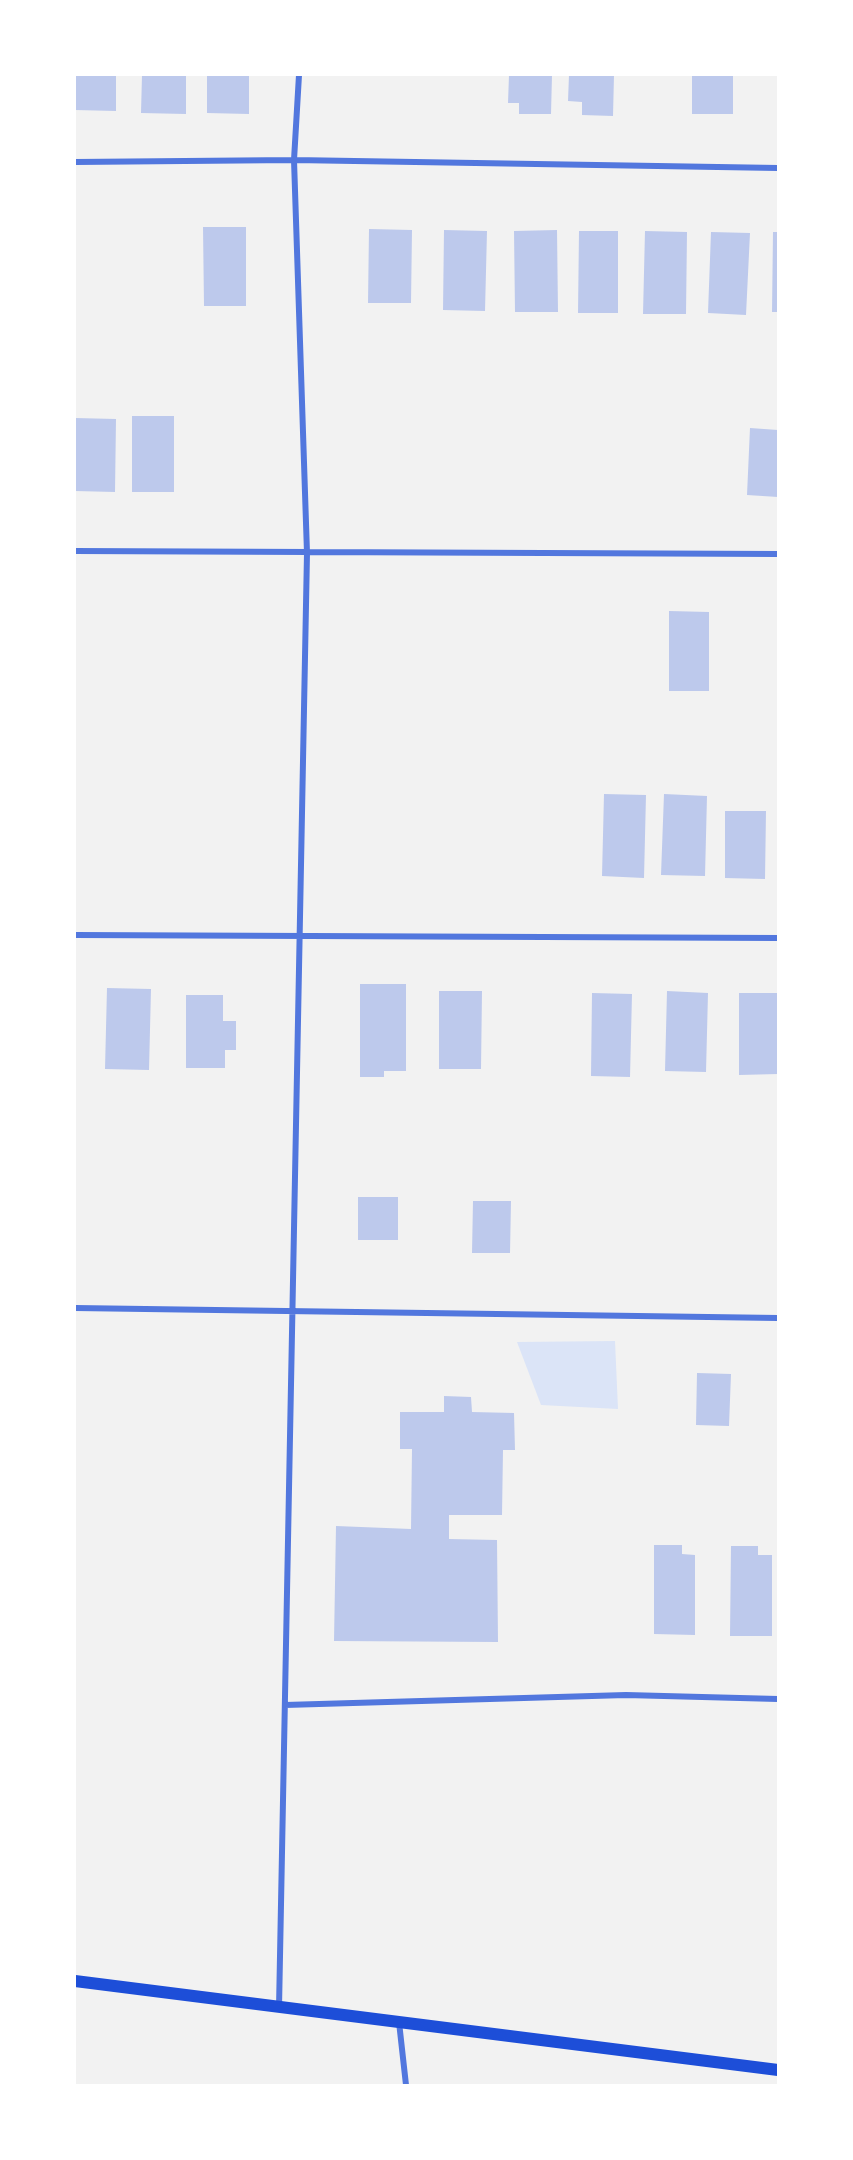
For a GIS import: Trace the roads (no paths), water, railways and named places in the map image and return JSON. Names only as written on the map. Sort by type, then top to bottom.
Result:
[{"type":"main road","points":[[75,1982],[778,2070]]},
{"type":"street","points":[[279,2008],[307,553],[294,160],[299,75]]},
{"type":"street","points":[[75,162],[294,160],[778,168]]},
{"type":"street","points":[[75,551],[778,554]]},
{"type":"street","points":[[75,935],[778,938]]},
{"type":"street","points":[[75,1308],[778,1318]]},
{"type":"street","points":[[285,1705],[626,1695],[778,1699]]},
{"type":"street","points":[[399,2022],[406,2085]]}]
